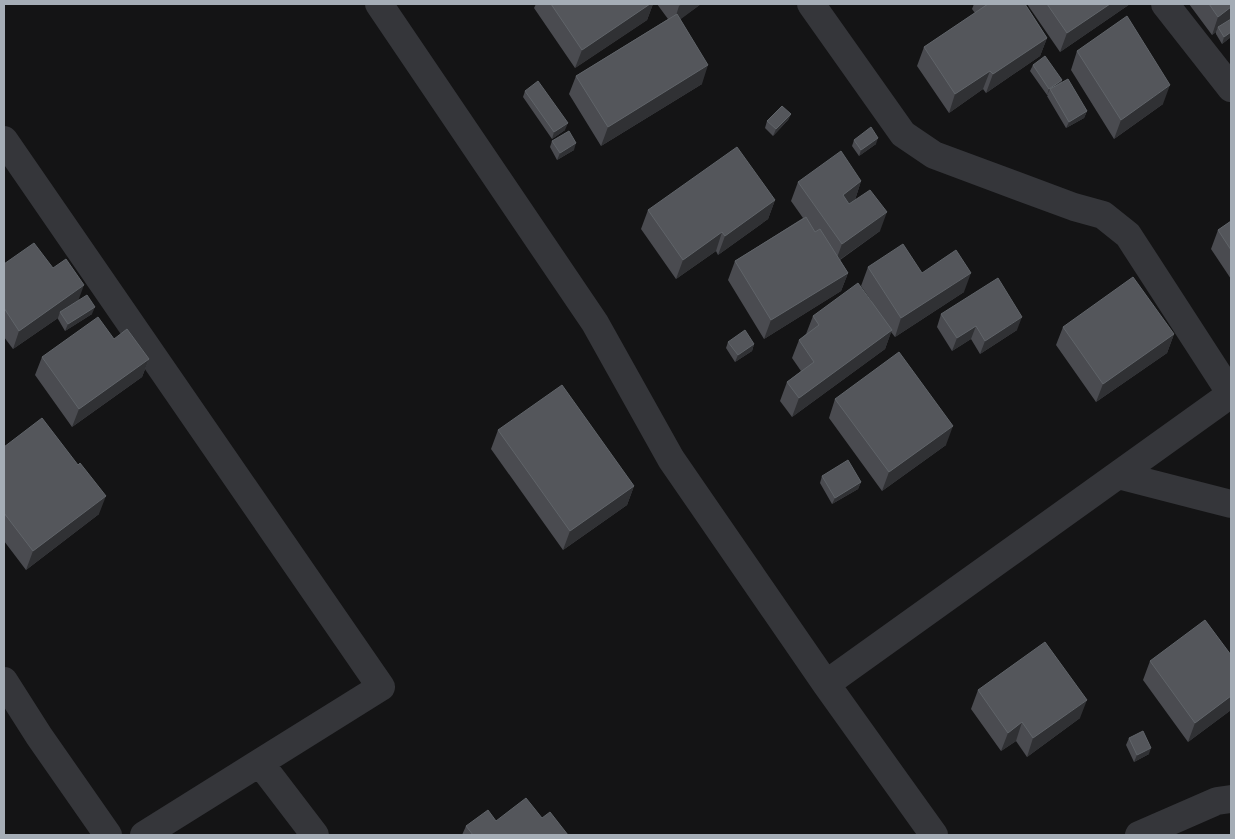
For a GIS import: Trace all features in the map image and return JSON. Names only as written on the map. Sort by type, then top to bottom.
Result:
[{"type":"street","points":[[379,4],[595,323],[671,459],[826,684],[934,835]]},
{"type":"street","points":[[811,4],[903,134],[934,155],[1103,215],[1128,235],[1231,394],[826,684]]},
{"type":"street","points":[[1165,4],[1231,88]]},
{"type":"street","points":[[4,140],[381,687],[144,835]]},
{"type":"street","points":[[1118,475],[1231,504]]},
{"type":"street","points":[[4,681],[39,736],[108,835]]},
{"type":"street","points":[[260,763],[315,835]]},
{"type":"street","points":[[1139,835],[1216,801],[1231,799]]},
{"type":"building","points":[[551,4],[650,4],[582,50]]},
{"type":"building","points":[[988,4],[1025,4],[1047,38],[993,74],[990,71],[955,94],[924,47]]},
{"type":"building","points":[[1047,4],[1110,4],[1067,33]]},
{"type":"building","points":[[1209,4],[1231,4],[1231,7],[1218,17]]},
{"type":"building","points":[[677,14],[708,65],[608,127],[576,76]]},
{"type":"building","points":[[1127,16],[1170,85],[1121,120],[1077,51]]},
{"type":"building","points":[[1231,19],[1231,32],[1224,37],[1218,27]]},
{"type":"building","points":[[1045,56],[1062,80],[1049,89],[1033,65]]},
{"type":"building","points":[[1068,79],[1087,111],[1069,122],[1050,89]]},
{"type":"building","points":[[538,81],[568,123],[554,132],[525,91]]},
{"type":"building","points":[[782,106],[791,114],[776,129],[767,121]]},
{"type":"building","points":[[871,127],[878,138],[861,150],[854,140]]},
{"type":"building","points":[[569,131],[576,143],[560,153],[552,141]]},
{"type":"building","points":[[737,147],[775,200],[725,236],[722,232],[683,260],[648,210]]},
{"type":"building","points":[[841,151],[861,181],[843,195],[849,204],[870,190],[887,212],[842,244],[798,182]]},
{"type":"building","points":[[806,217],[815,232],[820,229],[848,273],[771,320],[735,261]]},
{"type":"building","points":[[1231,221],[1231,250],[1218,230]]},
{"type":"building","points":[[34,243],[53,268],[66,259],[84,285],[19,331],[4,308],[4,264]]},
{"type":"building","points":[[903,244],[922,273],[956,250],[971,273],[901,318],[868,267]]},
{"type":"building","points":[[1133,277],[1174,334],[1103,384],[1063,327]]},
{"type":"building","points":[[998,278],[1022,317],[985,341],[976,326],[957,338],[941,314]]},
{"type":"building","points":[[858,283],[892,330],[799,398],[787,382],[814,362],[799,340],[819,325],[813,316]]},
{"type":"building","points":[[87,295],[95,307],[68,324],[60,312]]},
{"type":"building","points":[[98,317],[114,339],[127,329],[149,359],[79,409],[42,357]]},
{"type":"building","points":[[745,330],[754,344],[738,355],[728,342]]},
{"type":"building","points":[[899,352],[953,426],[889,472],[835,399]]},
{"type":"building","points":[[562,385],[634,486],[570,531],[498,430]]},
{"type":"building","points":[[42,418],[78,465],[80,463],[106,496],[33,551],[4,513],[4,447]]},
{"type":"building","points":[[848,460],[861,482],[835,498],[822,476]]},
{"type":"building","points":[[1205,620],[1231,655],[1231,696],[1195,723],[1150,661]]},
{"type":"building","points":[[1045,642],[1087,700],[1033,738],[1022,722],[1008,733],[978,690]]},
{"type":"building","points":[[1143,731],[1151,748],[1137,755],[1129,738]]},
{"type":"building","points":[[526,798],[542,818],[550,812],[568,835],[473,835],[466,826],[488,810],[496,821]]}]
